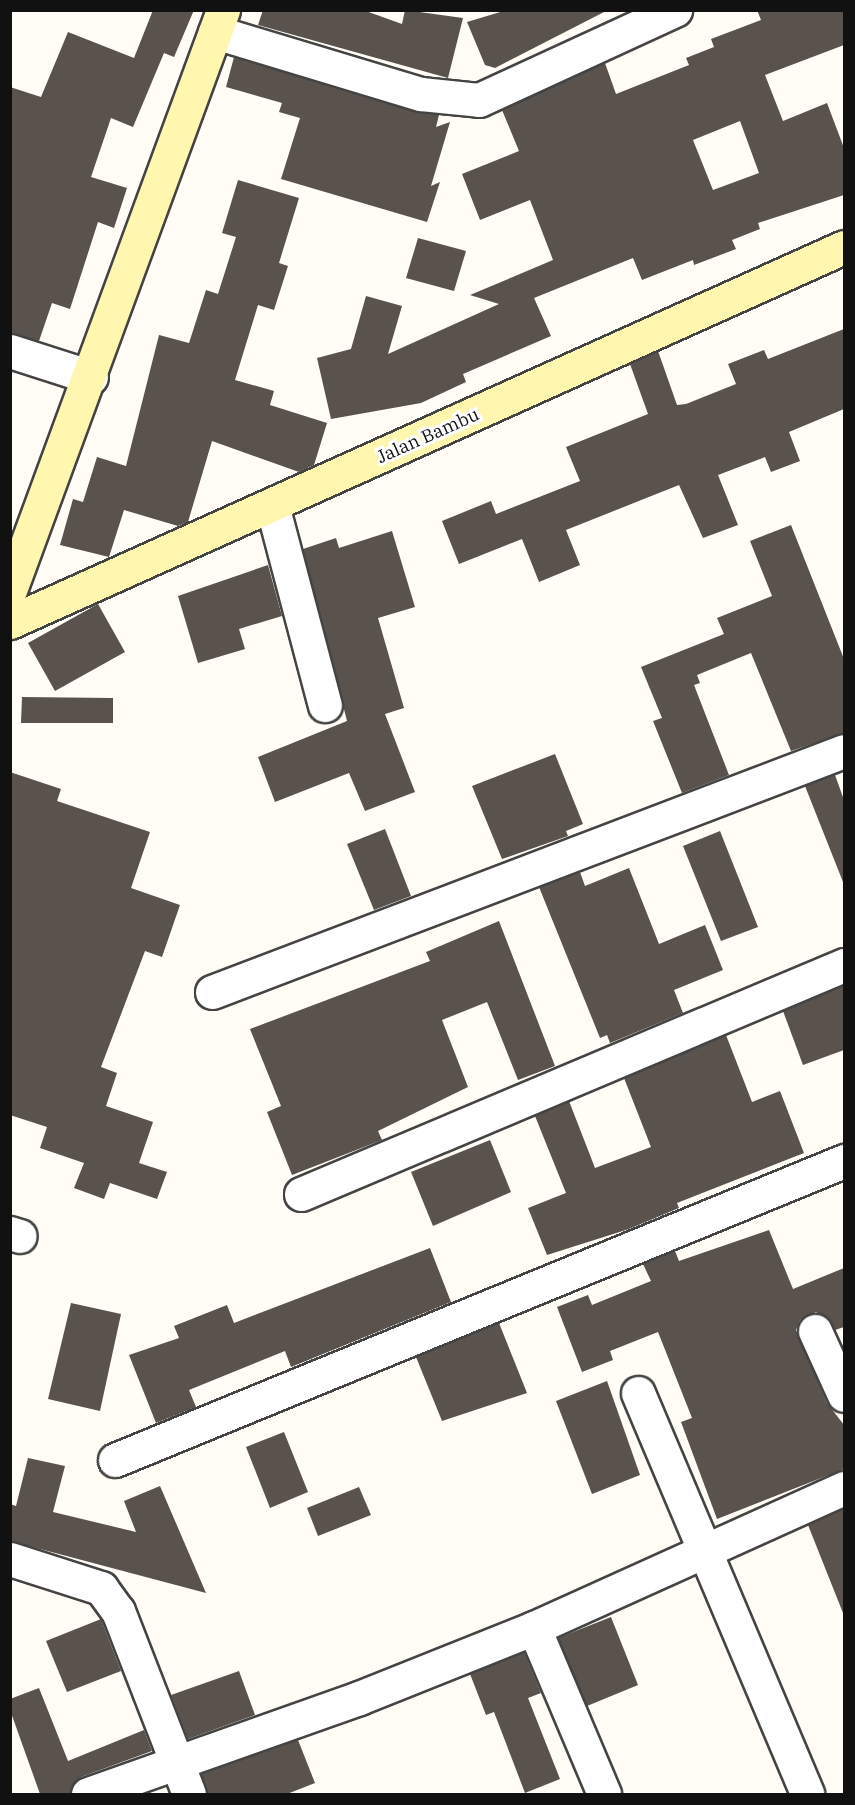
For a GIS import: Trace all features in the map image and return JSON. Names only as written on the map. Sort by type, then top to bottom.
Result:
[{"type":"street","points":[[10,590],[91,377],[219,21],[421,94],[479,100],[675,10]]},
{"type":"street","name":"Jalan Bambu","points":[[10,622],[844,247]]},
{"type":"street","points":[[10,351],[91,377]]},
{"type":"street","points":[[273,505],[325,705]]},
{"type":"street","points":[[212,992],[844,752]]},
{"type":"street","points":[[301,1194],[844,965]]},
{"type":"street","points":[[115,1460],[844,1161]]},
{"type":"street","points":[[815,1331],[844,1395]]},
{"type":"street","points":[[638,1393],[707,1551],[807,1794]]},
{"type":"street","points":[[88,1794],[172,1761],[359,1698],[534,1628],[844,1488]]},
{"type":"street","points":[[10,1559],[101,1588],[127,1626],[172,1761],[189,1794]]},
{"type":"street","points":[[534,1628],[604,1794]]},
{"type":"building","points":[[153,10],[194,10],[174,57],[164,53],[133,127],[111,118],[91,177],[127,188],[114,228],[98,222],[70,309],[52,303],[39,341],[10,333],[10,87],[41,97],[68,32],[134,58]]},
{"type":"building","points":[[263,10],[363,10],[402,24],[405,10],[463,18],[448,78],[258,25]]},
{"type":"building","points":[[507,10],[608,10],[495,68],[485,65],[467,22]]},
{"type":"building","points":[[757,10],[844,10],[844,45],[765,75],[783,121],[827,103],[844,148],[844,195],[758,223],[760,229],[732,240],[736,249],[694,265],[693,260],[642,280],[633,258],[534,298],[551,336],[463,374],[466,382],[421,403],[331,419],[317,358],[351,349],[366,296],[402,306],[388,354],[499,304],[470,295],[553,260],[530,200],[480,220],[462,174],[519,151],[502,110],[605,63],[616,94],[689,65],[686,58],[714,47],[711,39],[761,20]],"holes":[[[740,121],[759,173],[713,190],[693,140]]]},
{"type":"building","points":[[234,57],[439,115],[436,127],[450,122],[431,186],[440,182],[427,222],[281,179],[300,118],[279,112],[282,103],[226,87]]},
{"type":"building","points":[[238,180],[299,198],[279,263],[288,266],[274,310],[258,305],[235,380],[274,391],[270,405],[327,423],[314,465],[299,472],[212,441],[188,522],[178,526],[124,510],[109,557],[60,545],[73,499],[83,502],[97,457],[126,466],[159,335],[189,343],[206,290],[218,294],[236,237],[222,233]]},
{"type":"building","points":[[418,238],[466,251],[454,291],[406,278]]},
{"type":"building","points":[[844,329],[844,409],[789,432],[800,461],[771,472],[765,457],[718,475],[738,525],[703,538],[679,485],[566,530],[580,565],[539,582],[522,539],[459,564],[442,521],[491,501],[496,514],[580,481],[566,447],[648,414],[630,364],[658,351],[677,405],[686,404],[736,384],[728,364],[764,350],[768,359]]},
{"type":"building","points":[[791,525],[844,659],[844,733],[791,751],[751,653],[697,675],[700,683],[694,685],[729,775],[682,793],[653,721],[662,718],[641,667],[724,634],[717,618],[772,596],[750,541]]},
{"type":"building","points":[[392,531],[415,607],[378,618],[404,708],[385,714],[415,792],[365,811],[349,773],[275,802],[258,757],[347,721],[303,549],[336,538],[339,548]]},
{"type":"building","points":[[268,565],[282,616],[239,629],[245,649],[198,663],[178,596]]},
{"type":"building","points":[[98,604],[125,652],[55,691],[28,643]]},
{"type":"building","points":[[22,697],[113,698],[113,723],[21,723]]},
{"type":"building","points":[[555,754],[583,824],[566,831],[568,836],[502,859],[472,786]]},
{"type":"building","points":[[10,772],[61,789],[57,801],[150,832],[131,888],[180,905],[162,957],[145,951],[101,1067],[117,1073],[106,1106],[153,1122],[139,1163],[167,1172],[157,1199],[110,1183],[104,1199],[74,1188],[84,1163],[40,1148],[47,1127],[10,1115]]},
{"type":"building","points":[[835,775],[844,800],[843,882],[805,786]]},
{"type":"building","points":[[385,829],[411,896],[374,910],[347,844]]},
{"type":"building","points":[[720,831],[758,927],[721,941],[683,846]]},
{"type":"building","points":[[629,868],[659,944],[705,925],[723,970],[674,990],[683,1013],[610,1043],[607,1035],[600,1038],[539,887],[580,872],[585,886]]},
{"type":"building","points":[[499,921],[555,1066],[518,1080],[487,1002],[442,1020],[468,1087],[378,1131],[382,1140],[292,1175],[267,1112],[281,1106],[250,1029],[430,961],[426,952]]},
{"type":"building","points":[[844,985],[844,1050],[803,1065],[783,1011]]},
{"type":"building","points":[[726,1035],[752,1102],[780,1091],[804,1153],[677,1203],[679,1208],[629,1229],[547,1255],[528,1208],[566,1193],[535,1116],[569,1101],[595,1168],[651,1147],[624,1078]]},
{"type":"building","points":[[490,1140],[511,1192],[433,1226],[411,1172]]},
{"type":"building","points":[[769,1230],[793,1289],[844,1268],[844,1327],[835,1330],[816,1312],[800,1320],[796,1330],[827,1403],[844,1425],[844,1469],[717,1519],[681,1422],[692,1418],[658,1332],[610,1351],[613,1360],[582,1372],[557,1307],[588,1295],[592,1305],[651,1281],[643,1264],[675,1251],[679,1261]]},
{"type":"building","points":[[430,1248],[451,1302],[291,1367],[285,1351],[189,1390],[196,1407],[156,1423],[129,1355],[179,1338],[174,1326],[227,1305],[234,1323]]},
{"type":"building","points":[[71,1303],[121,1314],[100,1411],[48,1399]]},
{"type":"building","points":[[499,1323],[527,1393],[442,1421],[416,1357]]},
{"type":"building","points":[[607,1381],[640,1475],[592,1494],[556,1401]]},
{"type":"building","points":[[284,1432],[308,1492],[270,1508],[246,1447]]},
{"type":"building","points":[[28,1458],[65,1466],[53,1512],[136,1532],[124,1501],[160,1486],[206,1593],[10,1541],[10,1504],[16,1506]]},
{"type":"building","points":[[359,1487],[371,1515],[318,1536],[307,1508]]},
{"type":"building","points":[[844,1508],[844,1613],[843,1613],[808,1525]]},
{"type":"building","points":[[611,1617],[638,1685],[587,1706],[558,1638]]},
{"type":"building","points":[[101,1619],[121,1671],[67,1692],[46,1641]]},
{"type":"building","points":[[524,1652],[541,1693],[528,1698],[560,1779],[525,1793],[494,1712],[486,1715],[470,1674]]},
{"type":"building","points":[[239,1671],[255,1715],[188,1739],[171,1695]]},
{"type":"building","points":[[39,1688],[68,1761],[144,1730],[152,1751],[81,1777],[70,1794],[40,1794],[10,1710],[10,1699]]},
{"type":"building","points":[[298,1740],[315,1783],[287,1794],[207,1794],[201,1774]]}]
